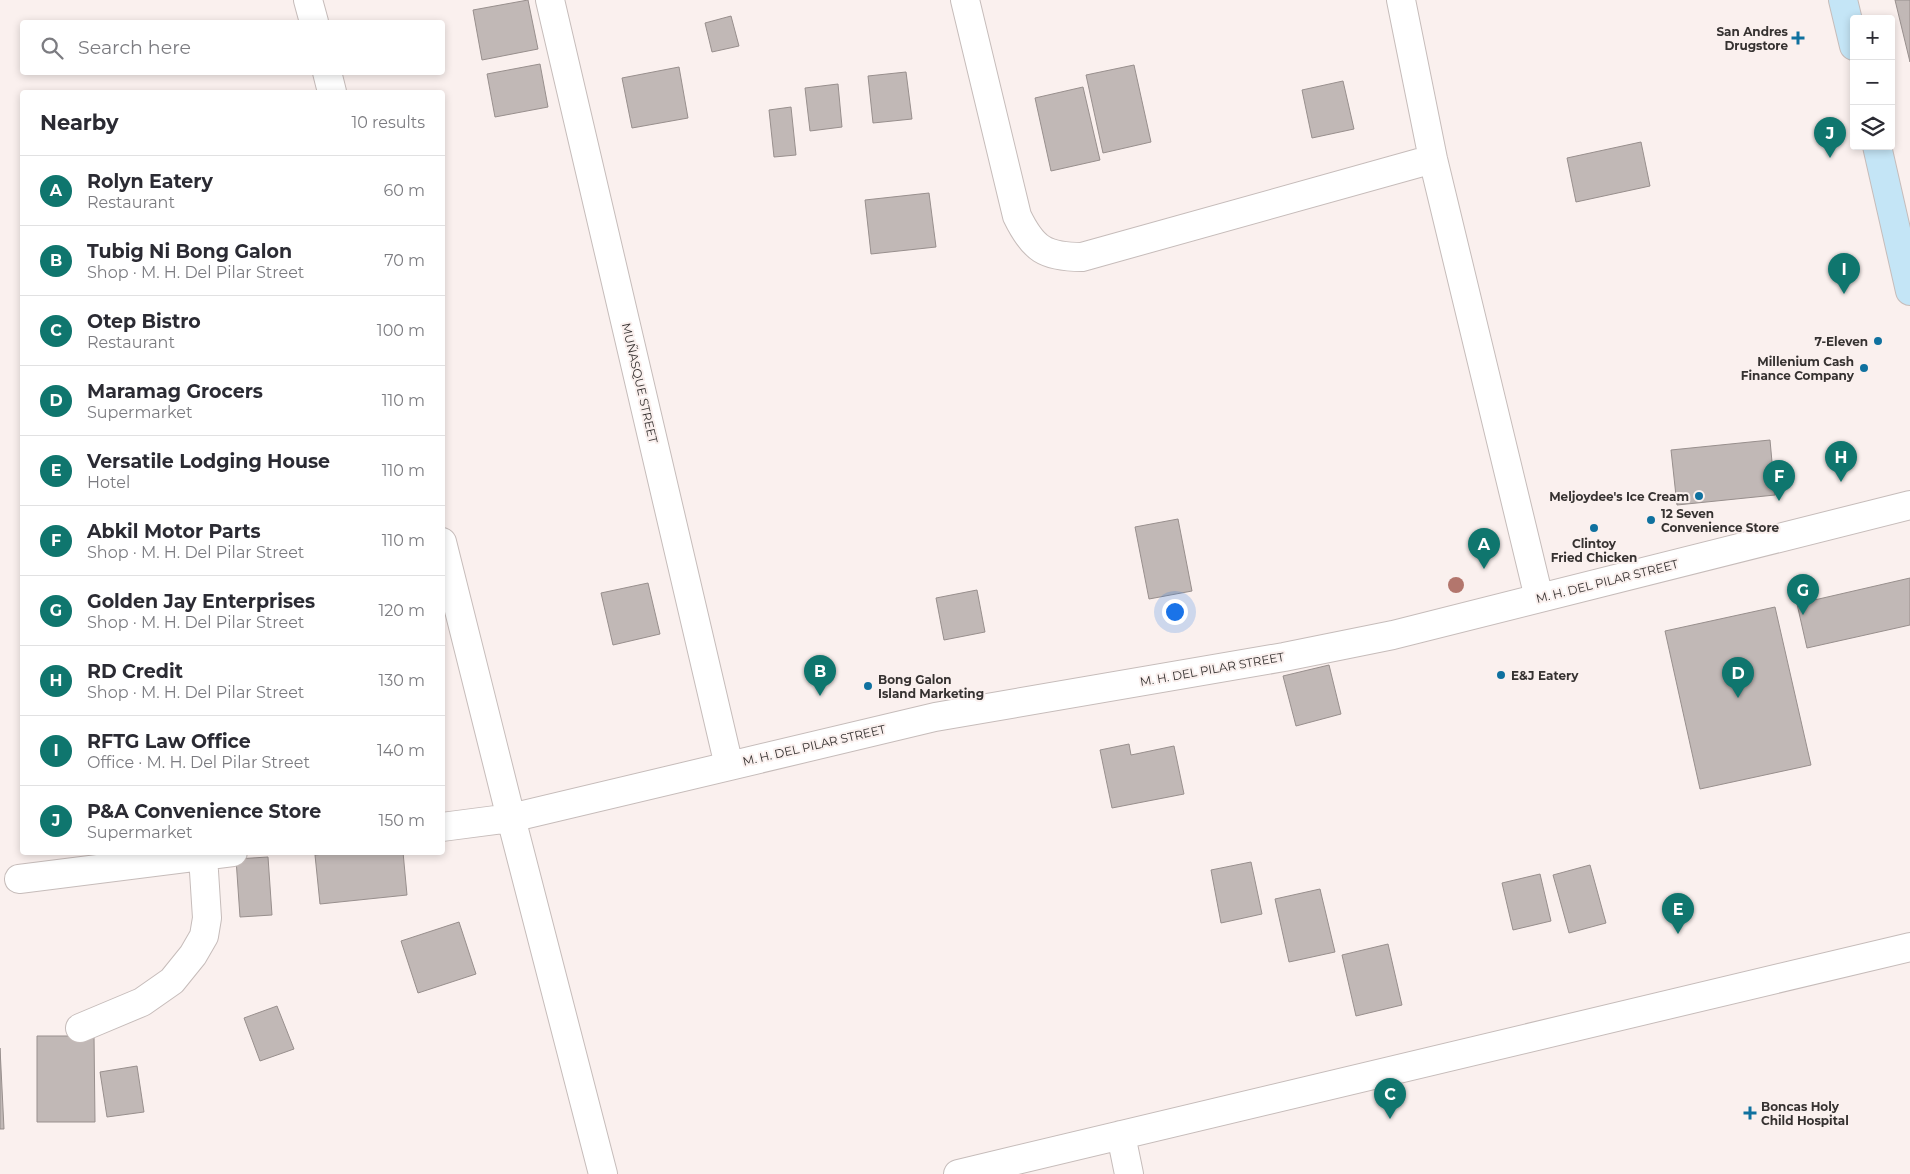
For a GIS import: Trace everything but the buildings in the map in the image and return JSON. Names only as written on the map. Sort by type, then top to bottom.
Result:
[{"type":"street","points":[[308,0],[313,20]]},
{"type":"street","name":"MUÑASQUE STREET","points":[[550,0],[729,766]]},
{"type":"street","points":[[965,0],[1017,216],[1027,235],[1044,252],[1063,257],[1082,257],[1434,159]]},
{"type":"street","points":[[1402,0],[1434,159],[1539,598]]},
{"type":"street","points":[[1843,0],[1850,29]]},
{"type":"street","points":[[328,75],[332,90]]},
{"type":"street","points":[[1878,150],[1910,291]]},
{"type":"street","name":"M. H. DEL PILAR STREET","points":[[445,827],[511,818],[935,716],[1284,657],[1393,636],[1910,505]]},
{"type":"street","points":[[445,554],[603,1174]]},
{"type":"street","points":[[20,879],[211,855]]},
{"type":"street","points":[[80,1028],[142,1002],[172,980],[193,955],[204,936],[207,918],[203,856]]},
{"type":"street","points":[[958,1174],[1910,948]]},
{"type":"street","points":[[1121,1135],[1129,1174]]},
{"type":"place","name":"San Andres Drugstore","points":[[1798,38]]},
{"type":"place","name":"P&A Convenience Store","points":[[1830,158]]},
{"type":"place","name":"RFTG Law Office","points":[[1844,294]]},
{"type":"place","name":"7-Eleven","points":[[1878,341]]},
{"type":"place","name":"Millenium Cash Finance Company","points":[[1864,368]]},
{"type":"place","name":"RD Credit","points":[[1841,482]]},
{"type":"place","name":"Meljoydee's Ice Cream","points":[[1699,496]]},
{"type":"place","name":"Abkil Motor Parts","points":[[1779,501]]},
{"type":"place","name":"12 Seven Convenience Store","points":[[1651,520]]},
{"type":"place","name":"Clintoy Fried Chicken","points":[[1594,528]]},
{"type":"place","name":"Rolyn Eatery","points":[[1484,569]]},
{"type":"place","name":"Golden Jay Enterprises","points":[[1803,615]]},
{"type":"place","name":"E&J Eatery","points":[[1501,675]]},
{"type":"place","name":"Bong Galon Island Marketing","points":[[868,686]]},
{"type":"place","name":"Tubig Ni Bong Galon","points":[[820,696]]},
{"type":"place","name":"Maramag Grocers","points":[[1738,698]]},
{"type":"place","name":"Versatile Lodging House","points":[[1678,934]]},
{"type":"place","name":"Boncas Holy Child Hospital","points":[[1750,1113]]},
{"type":"place","name":"Otep Bistro","points":[[1390,1119]]}]
